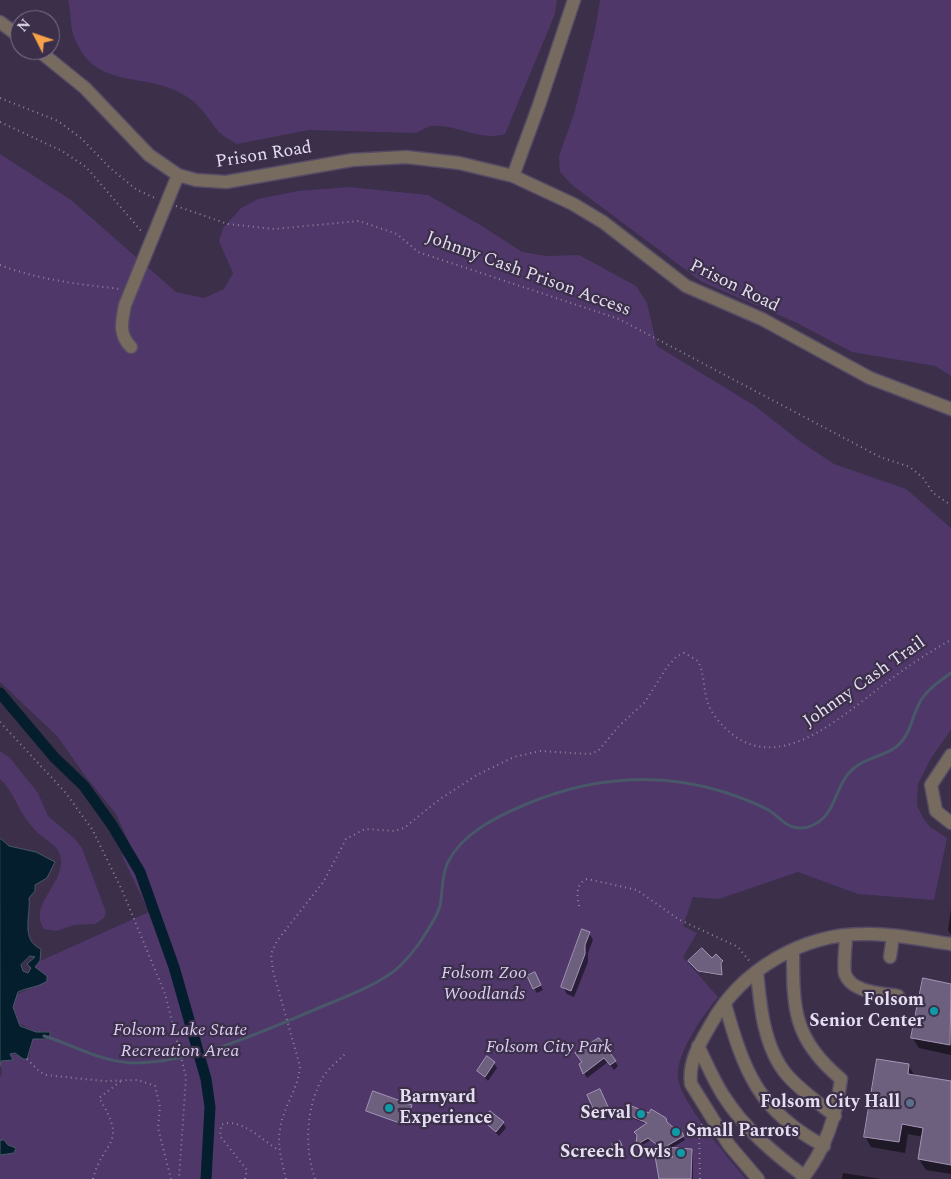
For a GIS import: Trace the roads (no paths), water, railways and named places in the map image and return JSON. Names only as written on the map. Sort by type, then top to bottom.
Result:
[{"type":"street","points":[[513,176],[574,0]]},
{"type":"street","name":"Prison Road","points":[[50,60],[85,88],[149,155],[178,175],[203,181],[226,182],[352,160],[406,157],[459,163],[513,176],[573,204],[603,222],[686,286],[762,319],[870,378],[951,409]]},
{"type":"street","points":[[130,347],[126,342],[121,325],[131,290],[178,175]]},
{"type":"street","points":[[951,755],[931,784],[936,811],[951,823]]},
{"type":"street","points":[[846,935],[845,974],[853,985],[898,996]]},
{"type":"street","points":[[758,1179],[729,1145],[691,1084],[690,1074],[698,1046],[725,1004],[757,971],[793,950],[824,938],[846,935],[893,936],[951,944]]},
{"type":"street","points":[[890,957],[893,936]]},
{"type":"street","points":[[698,1046],[722,1094],[742,1121],[774,1154],[803,1178],[824,1146],[835,1116],[841,1078],[822,1063],[809,1045],[795,1013],[793,950]]},
{"type":"street","points":[[757,971],[764,1024],[772,1050],[786,1074],[835,1116]]},
{"type":"street","points":[[725,1004],[740,1057],[752,1082],[782,1118],[805,1136],[824,1146]]},
{"type":"water","points":[[0,838],[9,846],[36,852],[55,862],[47,878],[35,885],[35,891],[29,898],[29,933],[31,940],[41,949],[40,961],[35,967],[47,976],[47,981],[18,992],[13,1007],[20,1026],[36,1032],[50,1032],[50,1035],[46,1039],[33,1039],[27,1059],[23,1059],[15,1053],[10,1054],[13,1060],[1,1061],[0,1066]],"holes":[[[30,956],[35,957],[27,964],[31,968],[28,973],[23,971],[21,965]]]},
{"type":"water","points":[[4,1140],[8,1145],[16,1148],[14,1153],[0,1155],[0,1141]]},
{"type":"waterway","points":[[44,1036],[112,1060],[135,1063],[159,1061],[183,1057],[230,1044],[362,990],[383,979],[400,966],[431,926],[440,906],[442,884],[448,862],[462,843],[501,815],[547,796],[571,789],[622,781],[673,781],[698,785],[748,800],[770,811],[793,827],[804,828],[812,825],[822,820],[827,814],[844,780],[853,769],[865,761],[890,751],[901,742],[908,732],[922,699],[933,687],[951,673]]},
{"type":"waterway","points":[[0,693],[54,757],[84,786],[112,825],[140,872],[174,967],[206,1079],[210,1107],[206,1179]]},
{"type":"place","name":"Folsom Senior Center","points":[[934,1011]]},
{"type":"place","name":"Folsom City Hall","points":[[910,1103]]},
{"type":"place","name":"Barnyard Experience","points":[[389,1108]]},
{"type":"place","name":"Serval","points":[[641,1114]]},
{"type":"place","name":"Small Parrots","points":[[676,1132]]},
{"type":"place","name":"Screech Owls","points":[[681,1153]]},
{"type":"park label","name":"Folsom Zoo Woodlands","points":[[484,984]]},
{"type":"park label","name":"Folsom Lake State Recreation Area","points":[[180,1041]]},
{"type":"park label","name":"Folsom City Park","points":[[549,1048]]}]
